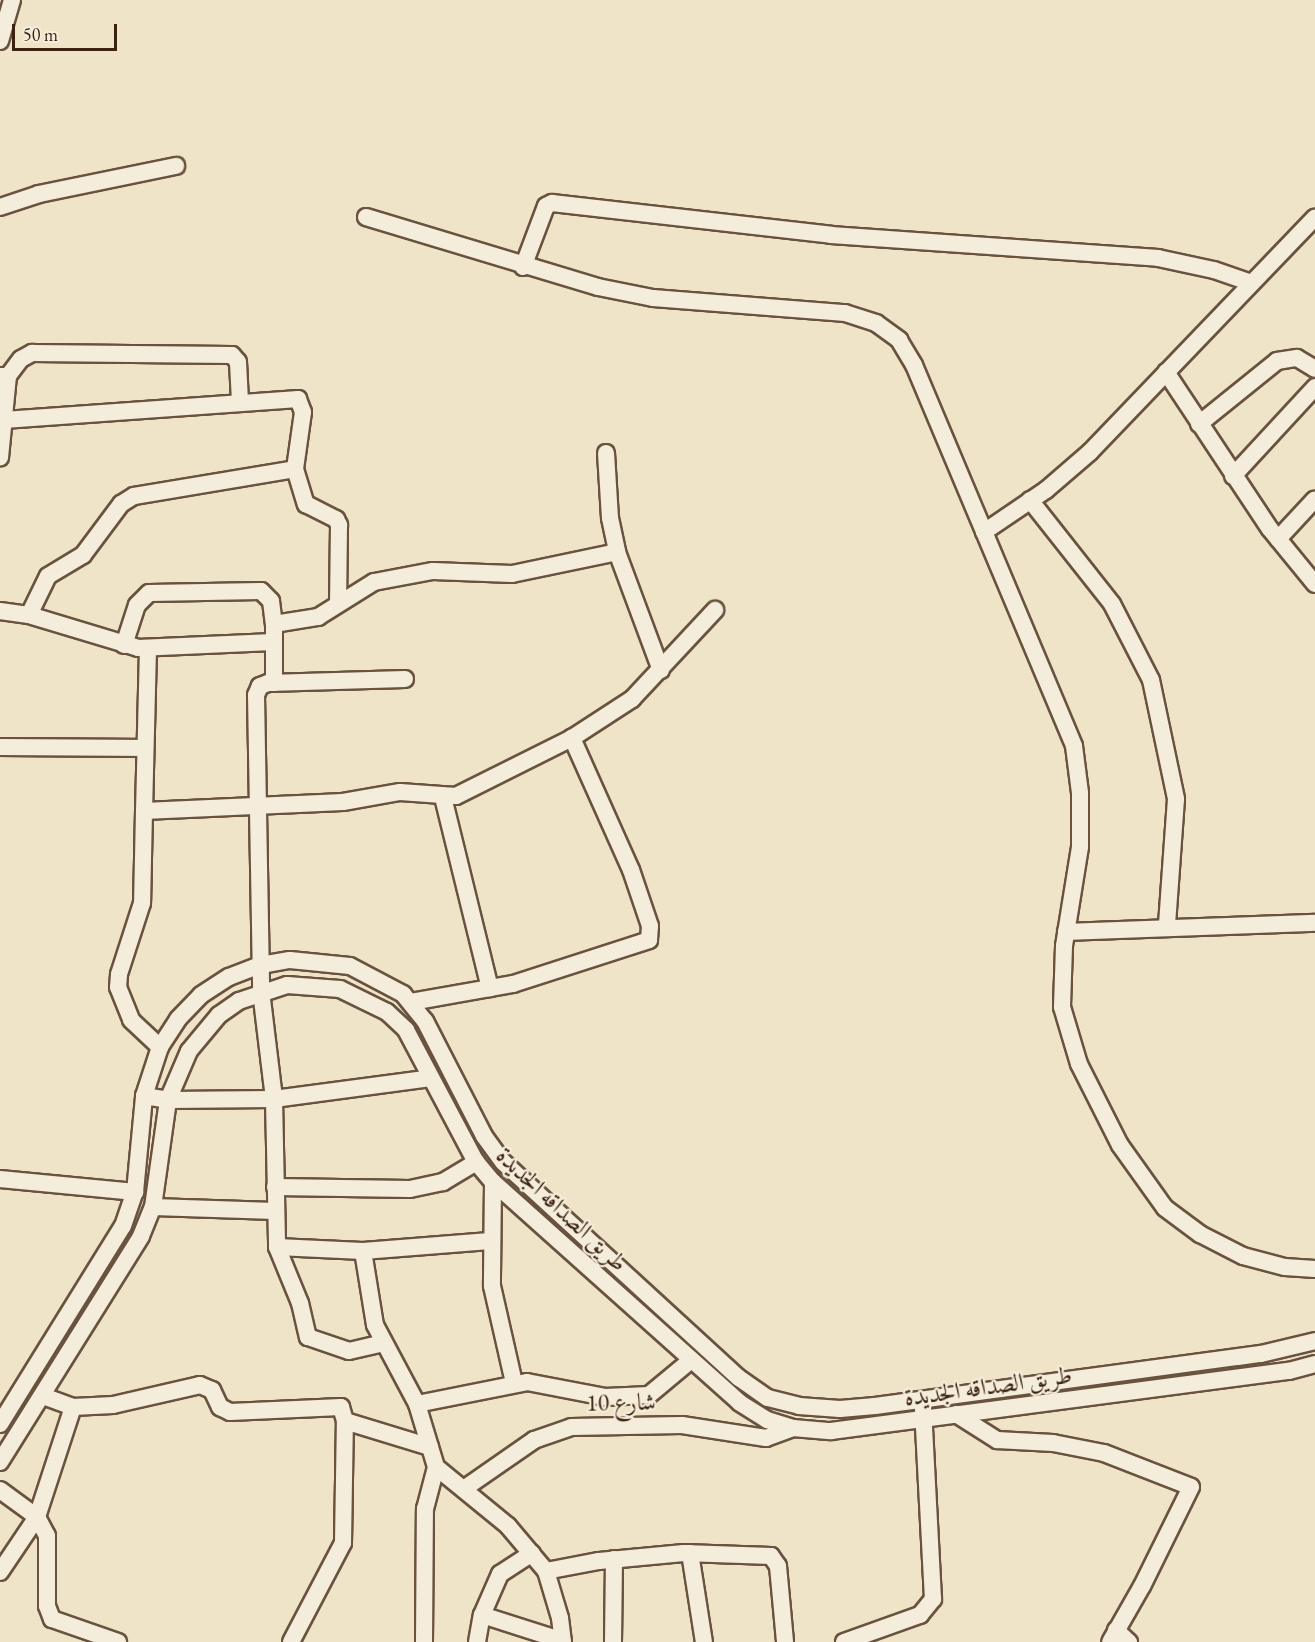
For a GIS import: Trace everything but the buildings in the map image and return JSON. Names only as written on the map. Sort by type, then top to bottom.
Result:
[{"type":"street","points":[[0,40],[12,0]]},
{"type":"street","points":[[0,207],[39,194],[176,166]]},
{"type":"street","points":[[523,267],[546,206],[552,203],[831,235],[1158,258],[1214,270],[1251,283]]},
{"type":"street","points":[[366,217],[523,267],[652,298],[845,313],[876,322],[898,340],[914,365],[1074,746],[1080,793],[1080,847],[1066,932],[1062,1007],[1079,1064],[1120,1145],[1165,1208],[1200,1234],[1243,1256],[1285,1267],[1315,1269]]},
{"type":"street","points":[[984,532],[1030,500],[1090,452],[1315,217]]},
{"type":"street","points":[[0,458],[4,420],[4,376],[21,359],[32,353],[232,356],[238,362],[240,402]]},
{"type":"street","points":[[1199,424],[1277,361],[1297,358],[1315,369]]},
{"type":"street","points":[[1166,372],[1233,476],[1278,539],[1315,584]]},
{"type":"street","points":[[1233,476],[1315,387]]},
{"type":"street","points":[[4,420],[298,399],[303,412],[295,469],[306,504],[336,519],[339,525],[338,602]]},
{"type":"street","points":[[606,453],[608,499],[616,552],[662,670]]},
{"type":"street","points":[[29,615],[48,576],[83,555],[121,504],[134,496],[295,469]]},
{"type":"street","points":[[1278,539],[1315,499]]},
{"type":"street","points":[[1030,500],[1112,604],[1150,680],[1176,799],[1167,926]]},
{"type":"street","points":[[274,624],[318,617],[338,602],[374,582],[417,573],[512,574],[616,552]]},
{"type":"street","points":[[124,645],[137,605],[149,593],[261,591],[271,601],[274,624],[274,683]]},
{"type":"street","points":[[144,811],[257,808],[343,802],[400,792],[443,797],[470,792],[572,738],[632,699],[662,670],[715,610]]},
{"type":"street","points":[[0,611],[29,615],[124,645],[148,648],[273,642]]},
{"type":"street","points":[[148,648],[142,903],[119,974],[118,987],[131,1020],[160,1047]]},
{"type":"street","points":[[383,1343],[349,1351],[308,1337],[300,1303],[277,1247],[274,1099],[261,991],[256,694],[260,686],[274,683],[405,680]]},
{"type":"street","points":[[411,1002],[490,988],[642,945],[651,934],[631,870],[572,738]]},
{"type":"street","points":[[0,747],[145,748]]},
{"type":"street","points":[[443,797],[490,988]]},
{"type":"street","points":[[1066,932],[1167,926],[1315,923]]},
{"type":"street","name":"طريق الصداقه الجديدة","points":[[0,1424],[114,1242],[135,1192],[144,1096],[160,1047],[178,1019],[201,995],[229,977],[261,965],[320,960],[350,966],[378,978],[411,1002],[425,1021],[484,1136],[503,1162],[739,1378],[768,1398],[799,1406],[840,1409],[922,1401],[1261,1354],[1315,1341]]},
{"type":"street","name":"طريق الصداقه الجديدة","points":[[0,1462],[83,1334],[141,1236],[153,1207],[168,1100],[189,1051],[202,1032],[229,1008],[261,991],[287,985],[340,988],[380,1007],[406,1030],[476,1162],[493,1182],[752,1412],[793,1428],[831,1431],[1289,1371],[1315,1364]]},
{"type":"street","points":[[406,1030],[425,1021]]},
{"type":"street","points":[[144,1096],[168,1100],[274,1099],[431,1078]]},
{"type":"street","points":[[275,1188],[387,1190],[430,1187],[476,1162]]},
{"type":"street","points":[[0,1179],[135,1192]]},
{"type":"street","points":[[493,1182],[490,1241],[496,1314],[514,1383]]},
{"type":"street","points":[[153,1207],[275,1211]]},
{"type":"street","points":[[277,1247],[363,1251],[490,1241]]},
{"type":"street","points":[[363,1251],[369,1301],[383,1343],[417,1404],[436,1467],[425,1509],[424,1642]]},
{"type":"street","points":[[64,1325],[83,1334]]},
{"type":"street","points":[[417,1404],[514,1383],[542,1383],[628,1398],[649,1395],[691,1360]]},
{"type":"street","points":[[44,1396],[73,1407],[112,1404],[200,1385],[212,1390],[220,1407],[230,1412],[341,1407],[345,1420],[343,1543],[291,1642]]},
{"type":"street","points":[[844,1642],[920,1615],[933,1599],[922,1401]]},
{"type":"street","points":[[0,1572],[38,1517],[73,1407]]},
{"type":"street","points":[[956,1414],[997,1440],[1053,1443],[1104,1453],[1191,1486],[1143,1586],[1113,1636],[1129,1642]]},
{"type":"street","points":[[345,1420],[430,1447]]},
{"type":"street","name":"شارع 10","points":[[465,1488],[534,1440],[571,1427],[682,1425],[766,1438],[793,1428]]},
{"type":"street","points":[[436,1467],[465,1488],[508,1526],[546,1571],[558,1609],[563,1641],[482,1615]]},
{"type":"street","points":[[0,1490],[38,1517],[49,1544],[48,1606],[52,1619],[113,1642]]},
{"type":"street","points":[[477,1642],[482,1615],[500,1574],[532,1553]]},
{"type":"street","points":[[546,1571],[614,1560],[690,1553],[771,1557],[775,1560],[785,1642]]},
{"type":"street","points":[[690,1553],[704,1642]]},
{"type":"street","points":[[613,1642],[614,1560]]}]
